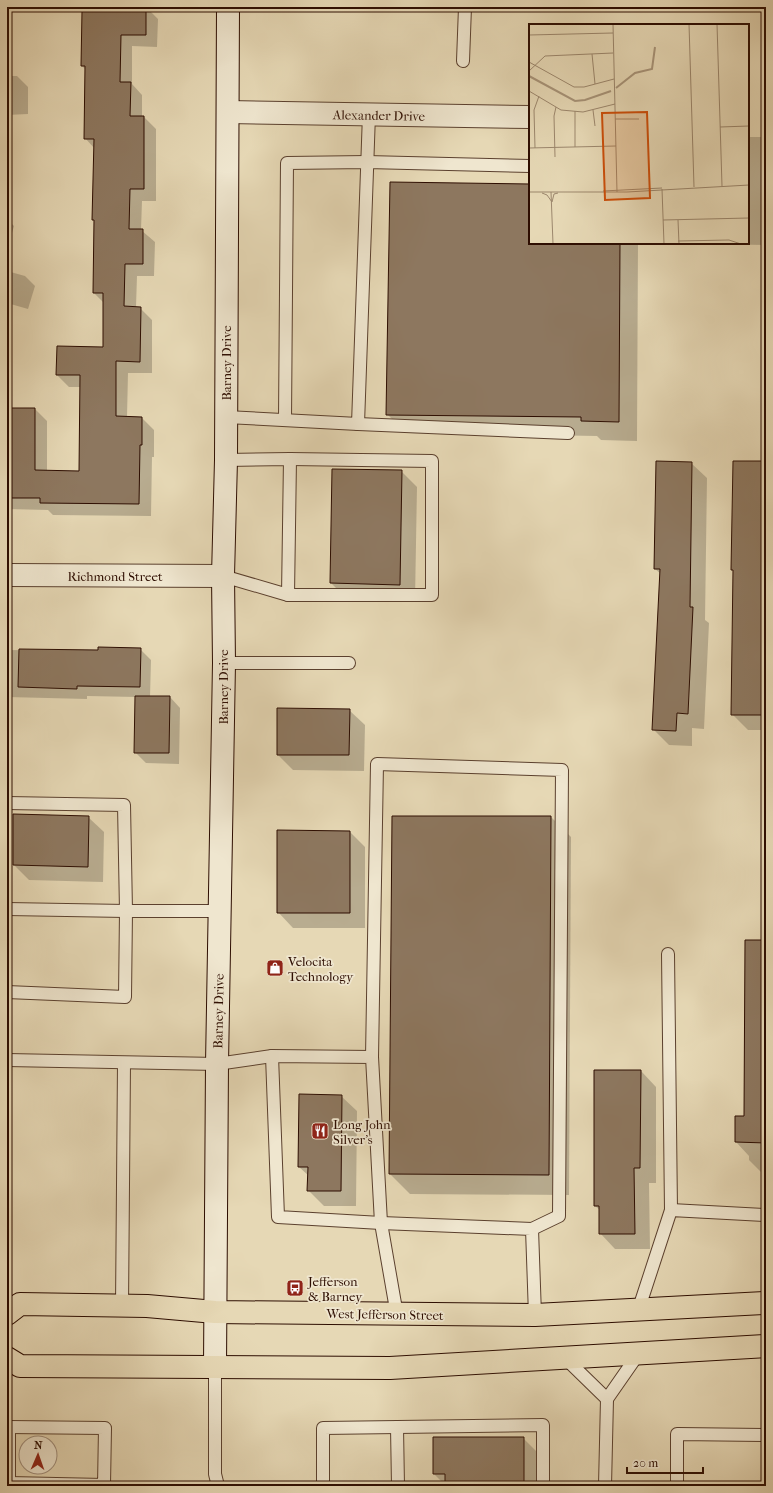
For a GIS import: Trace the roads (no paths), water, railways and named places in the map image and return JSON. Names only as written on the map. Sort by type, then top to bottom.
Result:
[{"type":"main road","name":"West Jefferson Street","points":[[7,1314],[20,1304],[122,1307],[147,1306],[215,1312],[397,1315],[534,1315],[638,1311],[766,1303]]},
{"type":"main road","points":[[7,1358],[20,1366],[390,1368],[566,1359],[639,1353],[766,1346]]},
{"type":"street","name":"Barney Drive","points":[[215,1367],[217,1064],[224,663],[223,576],[226,460],[228,7]]},
{"type":"street","name":"Alexander Drive","points":[[228,112],[529,117]]},
{"type":"street","name":"Richmond Street","points":[[7,575],[223,576]]},
{"type":"lane","points":[[463,61],[465,7]]},
{"type":"lane","points":[[358,424],[369,114]]},
{"type":"lane","points":[[285,420],[287,163],[367,162],[529,166]]},
{"type":"lane","points":[[226,417],[568,433]]},
{"type":"lane","points":[[223,576],[288,595],[432,595],[432,461],[290,459],[226,460]]},
{"type":"lane","points":[[288,595],[290,459]]},
{"type":"lane","points":[[224,663],[349,663]]},
{"type":"lane","points":[[272,1056],[278,1217],[381,1223],[532,1229],[559,1216],[562,770],[377,764],[372,1057],[381,1223],[397,1315]]},
{"type":"lane","points":[[7,803],[124,805],[126,911],[125,997],[7,992]]},
{"type":"lane","points":[[7,909],[220,911]]},
{"type":"lane","points":[[638,1311],[671,1210],[668,954]]},
{"type":"lane","points":[[7,1060],[217,1064],[272,1056],[372,1057]]},
{"type":"lane","points":[[122,1307],[124,1063]]},
{"type":"lane","points":[[671,1210],[766,1215]]},
{"type":"lane","points":[[532,1229],[534,1315]]},
{"type":"lane","points":[[605,1486],[607,1399],[639,1353]]},
{"type":"lane","points":[[566,1359],[607,1399]]},
{"type":"lane","points":[[215,1367],[215,1474],[218,1486]]},
{"type":"lane","points":[[323,1486],[323,1428],[543,1425],[543,1486]]},
{"type":"lane","points":[[8,1427],[105,1428],[104,1485],[9,1485],[8,1427]]},
{"type":"lane","points":[[397,1427],[398,1486]]},
{"type":"lane","points":[[677,1486],[677,1434],[766,1435]]},
{"type":"place","name":"Velocita Technology","points":[[275,968]]},
{"type":"place","name":"Long John Silver's","points":[[320,1131]]},
{"type":"place","name":"Jefferson & Barney","points":[[295,1288]]}]
